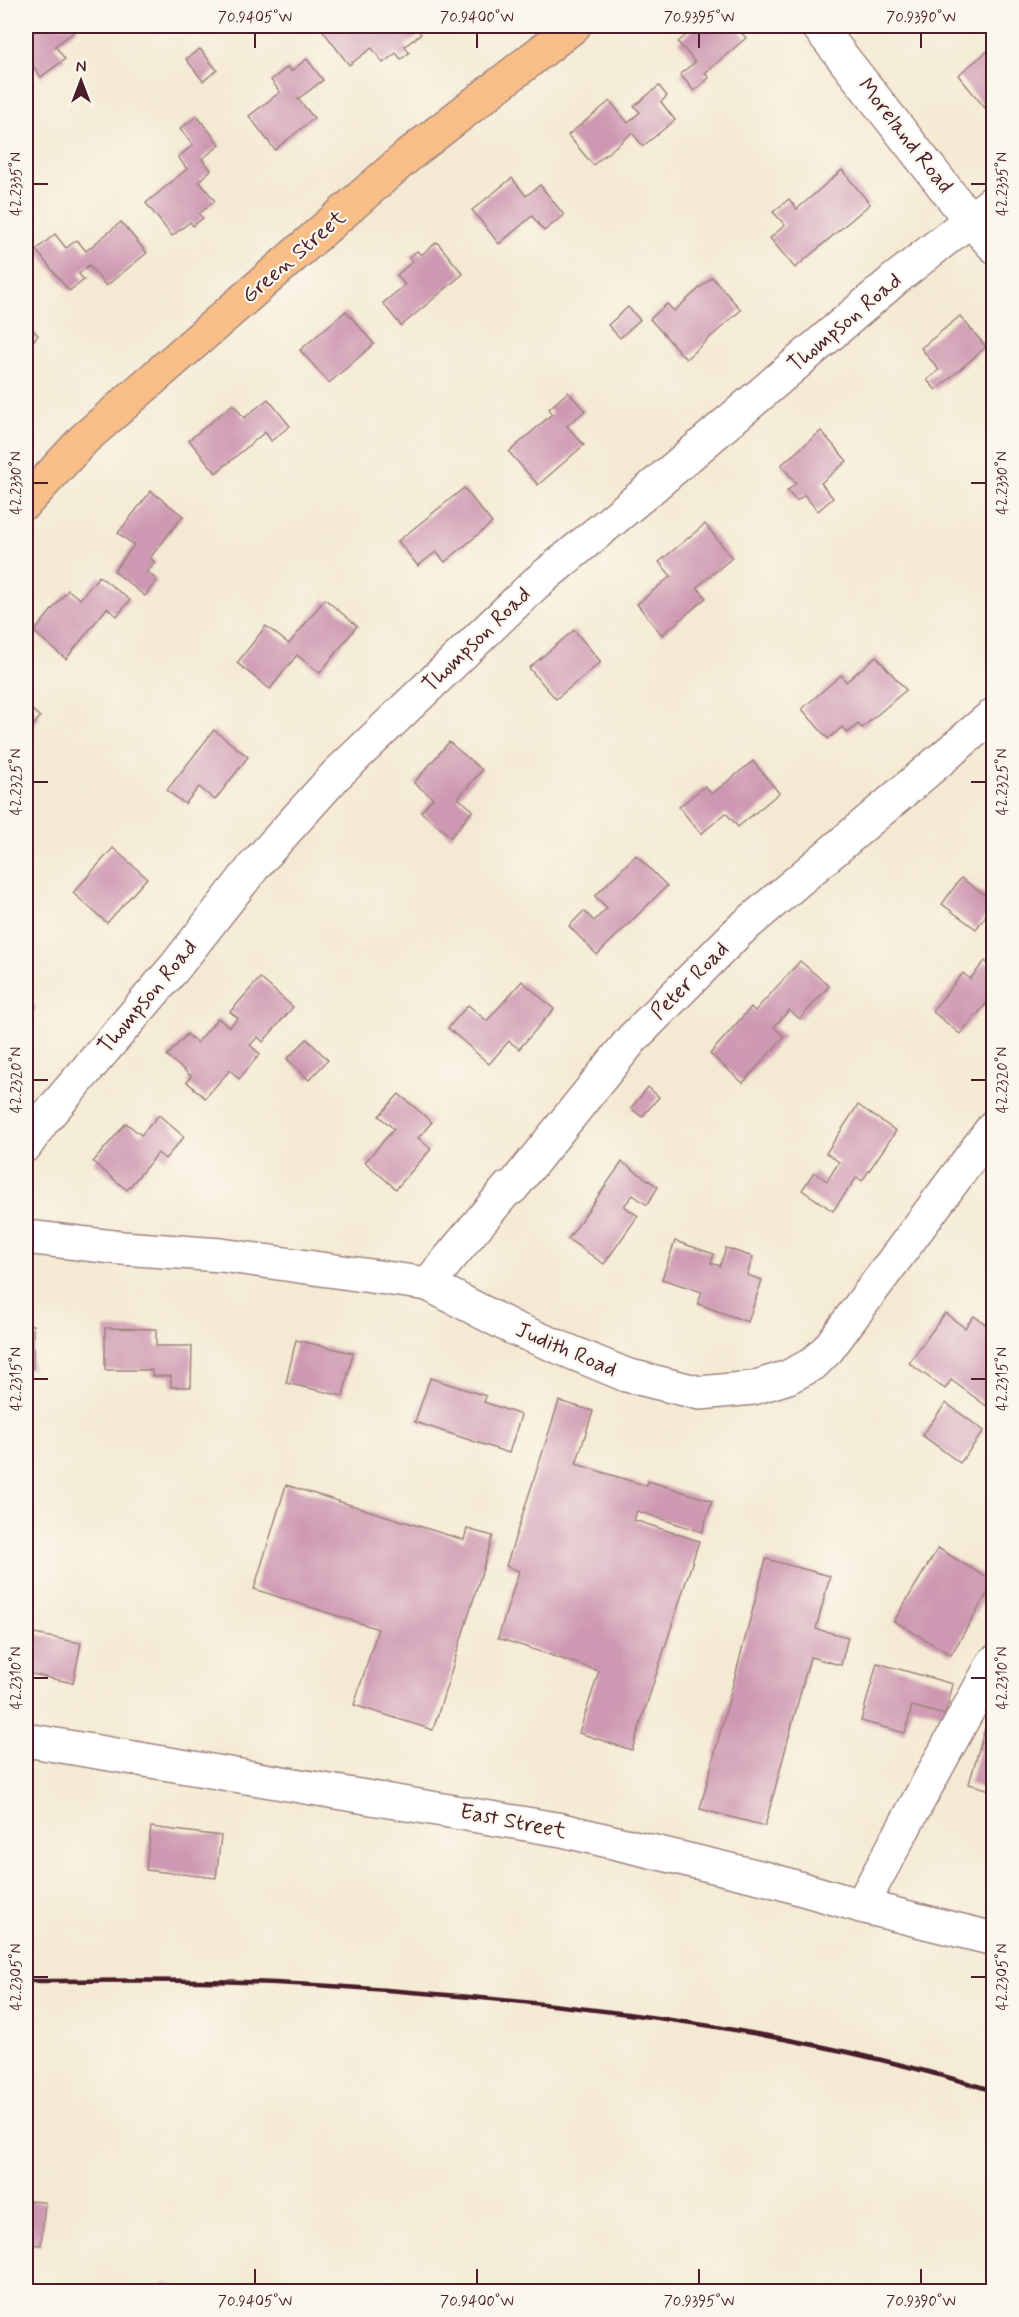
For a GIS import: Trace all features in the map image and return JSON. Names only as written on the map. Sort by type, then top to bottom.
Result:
[{"type":"main road","name":"Green Street","points":[[26,502],[84,439],[410,154],[574,26]]},
{"type":"street","name":"Moreland Road","points":[[818,26],[982,210],[993,246]]},
{"type":"street","name":"Thompson Road","points":[[26,1145],[42,1122],[175,967],[255,865],[335,776],[535,585],[894,280],[982,210]]},
{"type":"street","name":"Peter Road","points":[[428,1284],[508,1188],[512,1188],[632,1039],[706,964],[739,931],[992,716]]},
{"type":"street","name":"Judith Road","points":[[26,1237],[221,1256],[428,1284],[513,1328],[626,1375],[700,1393],[753,1388],[788,1377],[813,1364],[828,1349],[993,1126]]},
{"type":"street","points":[[861,1905],[993,1662]]},
{"type":"street","name":"East Street","points":[[26,1740],[562,1830],[768,1879],[993,1939]]},
{"type":"building","points":[[26,26],[75,26],[78,29],[55,46],[65,59],[41,77],[26,57]]},
{"type":"building","points":[[330,26],[353,26],[357,31],[365,26],[415,26],[421,34],[405,46],[409,53],[401,59],[396,53],[383,63],[372,48],[349,65],[323,31]]},
{"type":"building","points":[[697,26],[735,26],[746,38],[705,73],[709,78],[694,91],[680,74],[695,62],[678,42]]},
{"type":"building","points":[[994,46],[994,101],[985,108],[958,75]]},
{"type":"building","points":[[200,49],[217,70],[203,81],[186,59]]},
{"type":"building","points":[[307,59],[323,80],[298,99],[314,118],[275,150],[249,116],[280,92],[271,80],[288,67],[291,71]]},
{"type":"building","points":[[659,86],[667,96],[661,102],[675,120],[643,146],[632,133],[593,165],[568,135],[610,101],[628,123],[640,112],[634,106]]},
{"type":"building","points":[[197,116],[220,145],[202,159],[211,170],[199,181],[215,201],[199,214],[203,218],[193,226],[190,222],[172,236],[146,203],[187,169],[178,157],[193,145],[180,129]]},
{"type":"building","points":[[842,170],[870,204],[795,268],[770,238],[785,225],[773,212],[789,199],[797,209]]},
{"type":"building","points":[[512,178],[526,196],[540,185],[564,215],[544,231],[532,216],[499,244],[472,210]]},
{"type":"building","points":[[121,222],[147,253],[106,286],[89,265],[79,274],[84,280],[69,291],[36,250],[55,234],[66,248],[77,240],[86,251]]},
{"type":"building","points":[[437,242],[463,274],[401,326],[383,303],[405,285],[397,275],[413,261],[409,257],[417,251],[421,255]]},
{"type":"building","points":[[712,277],[741,310],[686,359],[650,319],[667,304],[674,311]]},
{"type":"building","points":[[628,307],[640,320],[620,338],[608,325]]},
{"type":"building","points":[[346,311],[374,344],[329,383],[300,350]]},
{"type":"building","points":[[960,316],[986,347],[936,390],[927,380],[939,370],[921,348]]},
{"type":"building","points":[[26,324],[38,335],[26,350]]},
{"type":"building","points":[[568,392],[585,411],[567,426],[584,445],[538,485],[509,452],[552,414],[549,409]]},
{"type":"building","points":[[268,399],[290,426],[271,441],[265,432],[216,473],[189,440],[233,404],[244,418]]},
{"type":"building","points":[[821,431],[847,461],[821,483],[833,498],[818,511],[804,495],[797,501],[787,491],[796,483],[781,465]]},
{"type":"building","points":[[464,488],[492,523],[445,562],[436,552],[418,566],[398,541]]},
{"type":"building","points":[[151,491],[183,516],[150,558],[155,562],[147,572],[157,580],[145,596],[114,571],[134,545],[118,533]]},
{"type":"building","points":[[705,524],[732,558],[697,587],[706,598],[662,635],[637,604],[671,576],[659,562]]},
{"type":"building","points":[[99,576],[130,600],[117,616],[107,608],[66,659],[34,632],[68,590],[80,599]]},
{"type":"building","points":[[325,599],[357,626],[320,673],[297,655],[270,689],[237,663],[266,626],[289,644]]},
{"type":"building","points":[[574,630],[601,662],[556,699],[529,668]]},
{"type":"building","points":[[876,656],[906,690],[862,728],[858,724],[848,733],[842,727],[828,739],[802,709],[841,675],[846,682]]},
{"type":"building","points":[[26,704],[40,717],[26,735]]},
{"type":"building","points":[[214,730],[248,757],[215,800],[199,787],[185,804],[167,790]]},
{"type":"building","points":[[449,742],[482,770],[458,798],[473,810],[451,837],[421,812],[433,798],[414,783]]},
{"type":"building","points":[[753,761],[779,793],[738,827],[726,813],[701,834],[679,807],[705,786],[712,794]]},
{"type":"building","points":[[113,848],[147,878],[107,923],[73,893]]},
{"type":"building","points":[[636,855],[667,886],[597,955],[569,926],[584,911],[594,921],[607,908],[595,896]]},
{"type":"building","points":[[961,878],[994,902],[976,929],[942,904]]},
{"type":"building","points":[[800,961],[829,986],[800,1019],[789,1010],[774,1027],[784,1037],[743,1083],[710,1054],[751,1007],[755,1011]]},
{"type":"building","points":[[985,961],[994,969],[994,985],[987,993],[992,997],[960,1034],[932,1011],[963,973],[970,979]]},
{"type":"building","points":[[260,978],[293,1007],[263,1042],[258,1037],[250,1045],[260,1054],[239,1079],[230,1070],[205,1098],[187,1082],[191,1076],[167,1056],[187,1034],[197,1043],[218,1018],[229,1027],[238,1018],[230,1012]]},
{"type":"building","points":[[522,981],[554,1009],[519,1049],[509,1041],[489,1064],[448,1028],[468,1005],[487,1021]]},
{"type":"building","points":[[26,999],[36,1007],[26,1021]]},
{"type":"building","points":[[307,1039],[328,1060],[309,1080],[287,1059]]},
{"type":"building","points":[[648,1087],[659,1097],[642,1117],[631,1108]]},
{"type":"building","points":[[399,1094],[432,1122],[418,1138],[431,1149],[396,1189],[365,1162],[394,1129],[379,1116]]},
{"type":"building","points":[[858,1105],[896,1131],[862,1181],[857,1177],[833,1211],[802,1190],[814,1172],[827,1181],[839,1162],[826,1153]]},
{"type":"building","points":[[159,1115],[184,1137],[165,1159],[158,1153],[127,1190],[93,1162],[126,1123],[141,1135]]},
{"type":"building","points":[[622,1162],[658,1187],[647,1205],[633,1195],[624,1206],[638,1216],[604,1264],[568,1239]]},
{"type":"building","points":[[675,1241],[714,1254],[711,1263],[720,1266],[726,1248],[753,1257],[747,1275],[762,1280],[748,1322],[698,1304],[702,1292],[662,1279]]},
{"type":"building","points":[[945,1313],[965,1328],[974,1316],[994,1330],[994,1358],[985,1369],[994,1375],[994,1400],[988,1407],[951,1380],[945,1389],[909,1363]]},
{"type":"building","points":[[26,1325],[33,1325],[33,1369],[26,1369]]},
{"type":"building","points":[[105,1328],[156,1329],[156,1346],[192,1346],[191,1387],[171,1387],[171,1376],[152,1376],[152,1370],[105,1370]]},
{"type":"building","points":[[296,1340],[353,1353],[343,1396],[286,1383]]},
{"type":"building","points":[[430,1378],[486,1396],[484,1402],[521,1415],[509,1453],[415,1422]]},
{"type":"building","points":[[559,1401],[593,1411],[576,1464],[647,1486],[648,1481],[712,1501],[702,1532],[637,1511],[634,1520],[699,1541],[632,1750],[579,1733],[599,1671],[498,1638],[519,1571],[506,1566]]},
{"type":"building","points":[[946,1403],[984,1431],[960,1463],[922,1435]]},
{"type":"building","points":[[286,1485],[464,1540],[467,1529],[493,1536],[433,1730],[354,1705],[378,1629],[254,1589]]},
{"type":"building","points":[[938,1548],[994,1582],[951,1655],[894,1621]]},
{"type":"building","points":[[766,1559],[830,1576],[816,1629],[848,1637],[841,1665],[810,1657],[765,1826],[700,1809]]},
{"type":"building","points":[[29,1633],[81,1643],[73,1683],[26,1673]]},
{"type":"building","points":[[877,1663],[953,1684],[945,1715],[912,1706],[905,1733],[861,1721]]},
{"type":"building","points":[[994,1700],[994,1791],[969,1784]]},
{"type":"building","points":[[151,1827],[221,1836],[216,1878],[146,1870]]},
{"type":"building","points":[[26,2201],[45,2202],[41,2245],[26,2244]]},
{"type":"building","points":[[164,2283],[188,2291],[188,2292],[161,2292]]},
{"type":"railway","points":[[26,1981],[272,1983],[555,2005],[682,2022],[808,2044],[871,2057],[994,2091]]}]
